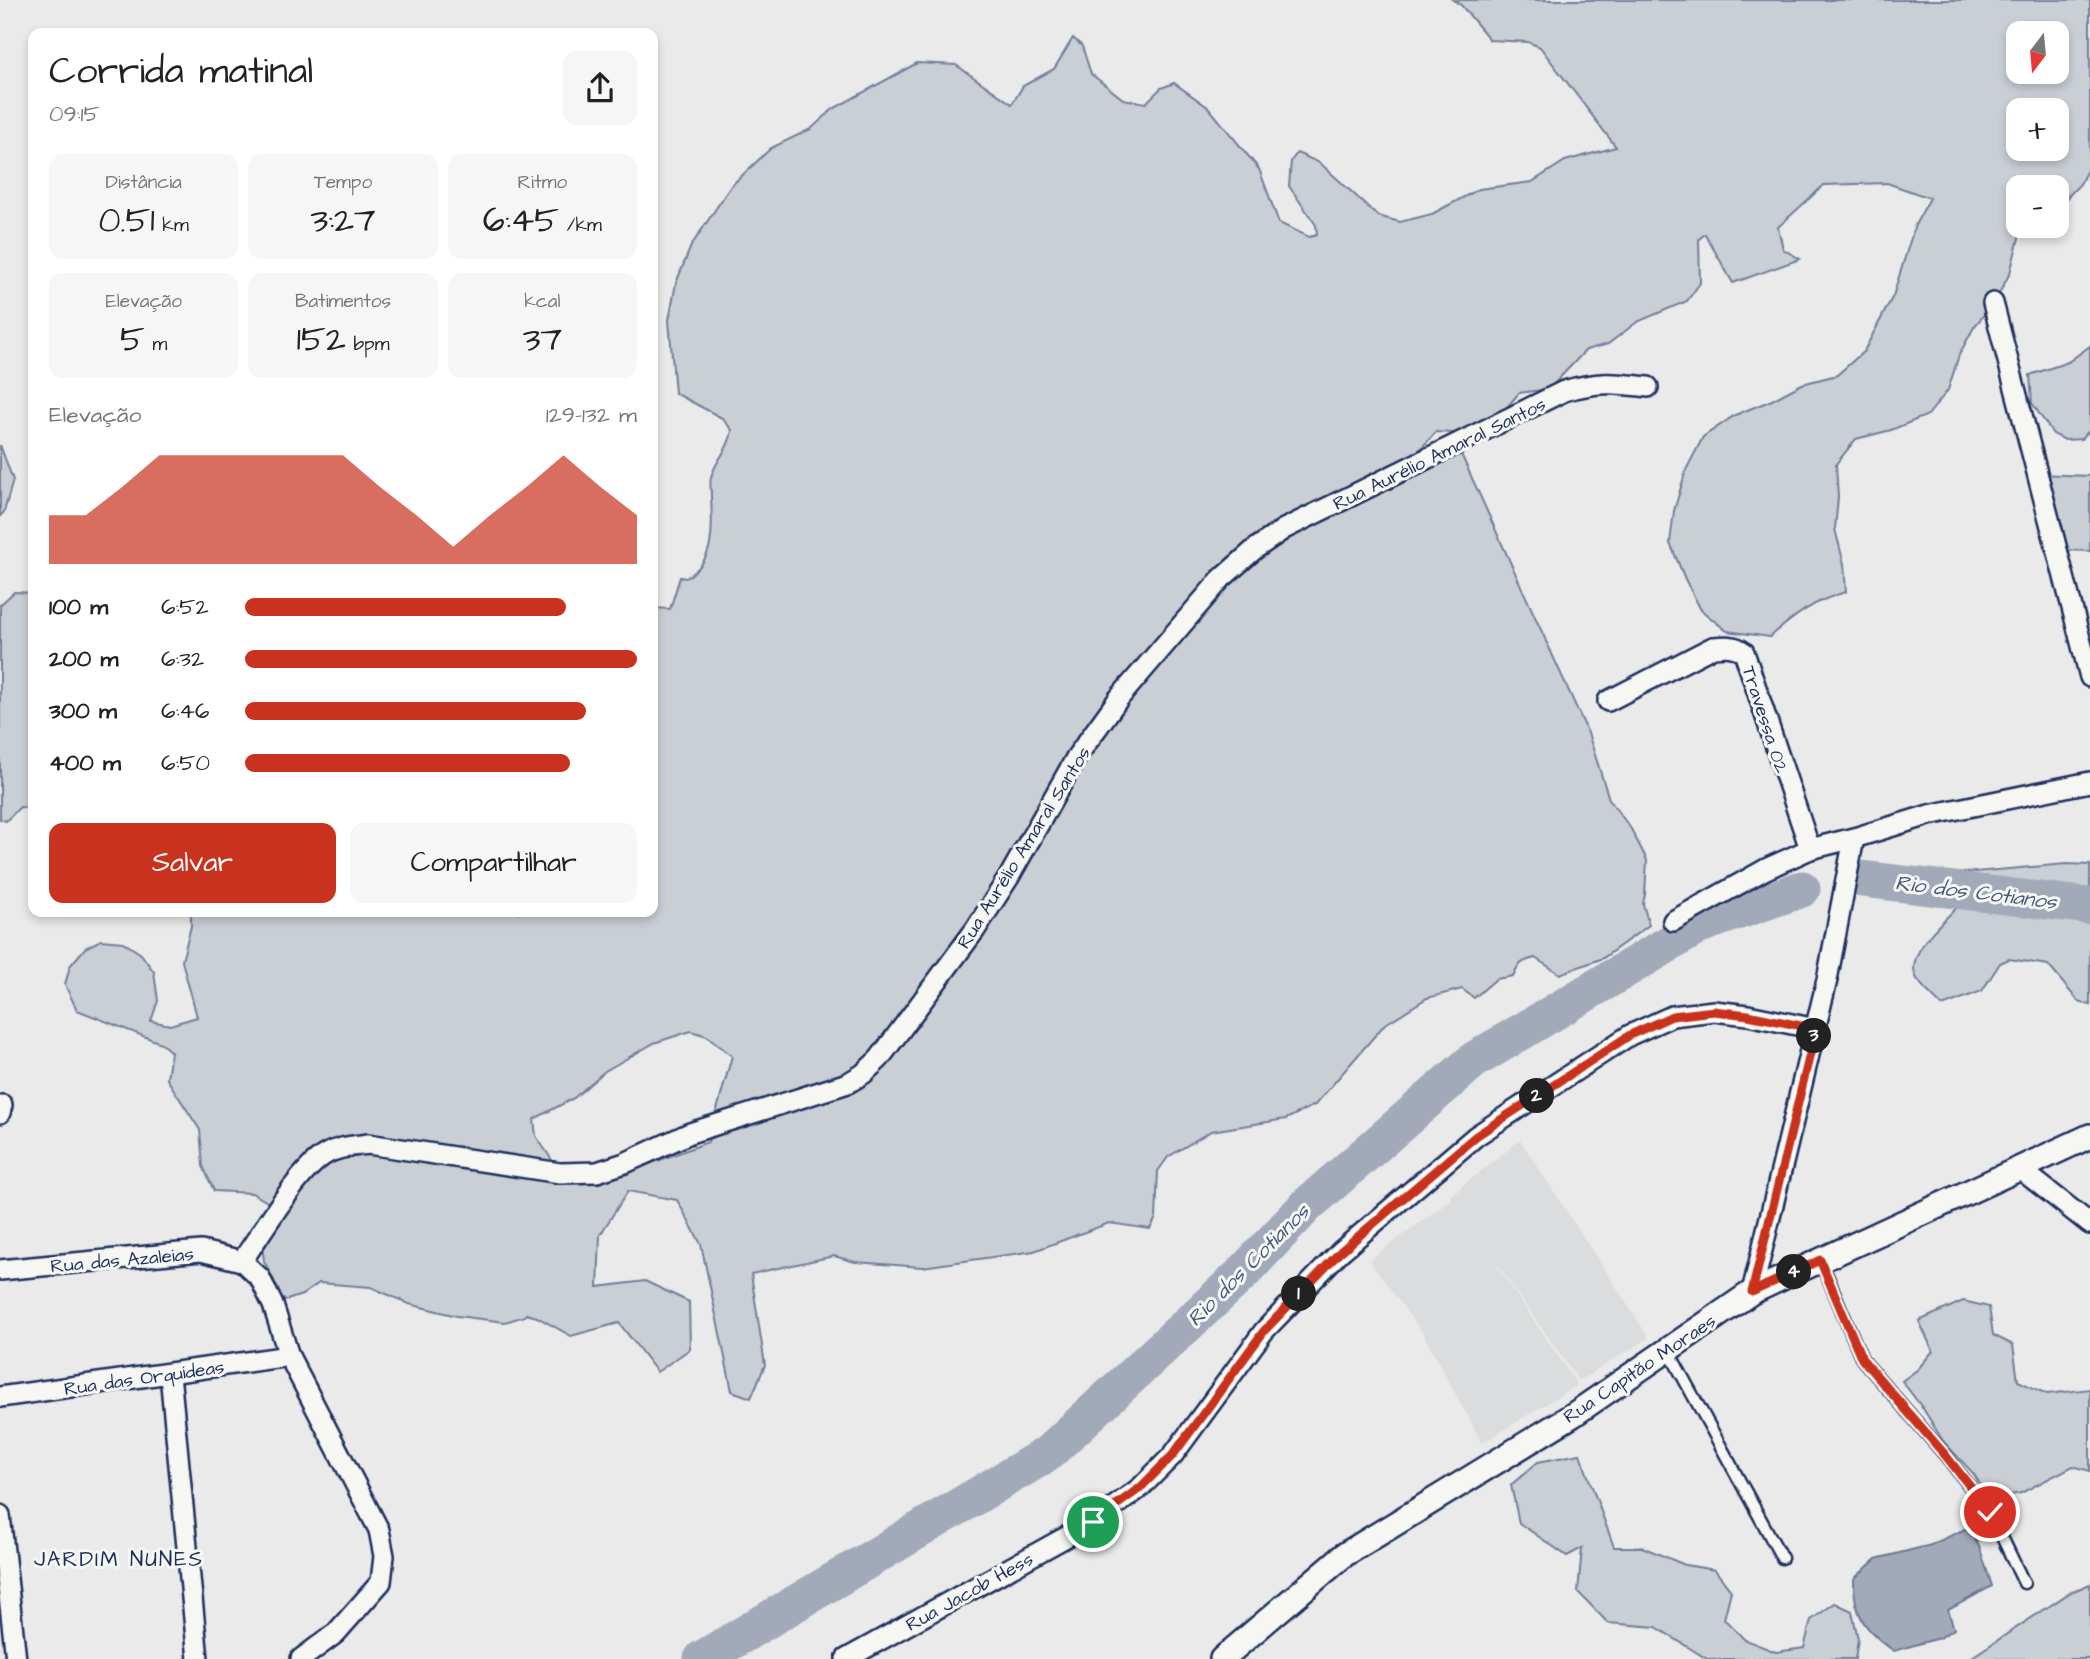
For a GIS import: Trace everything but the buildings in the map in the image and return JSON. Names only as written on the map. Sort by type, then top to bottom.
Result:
[{"type":"street","points":[[1993,303],[2090,677]]},
{"type":"street","name":"Rua Aurélio Amaral Santos","points":[[242,1261],[310,1165],[327,1153],[345,1147],[368,1144],[560,1173],[597,1171],[625,1163],[690,1133],[835,1088],[863,1074],[879,1059],[975,930],[1009,877],[1077,756],[1119,698],[1221,579],[1255,549],[1284,529],[1564,391],[1586,384],[1608,382],[1648,387]]},
{"type":"street","name":"Travessa 02","points":[[1608,701],[1713,647],[1726,645],[1737,647],[1744,652],[1810,849]]},
{"type":"street","points":[[1673,921],[1766,869],[1810,849],[1929,814],[2090,782]]},
{"type":"street","points":[[1752,1292],[1816,1029],[1854,838]]},
{"type":"street","name":"Rua Jacob Hess","points":[[846,1659],[1093,1522],[1140,1488],[1173,1455],[1264,1331],[1340,1252],[1476,1136],[1630,1035],[1672,1016],[1714,1011],[1816,1029]]},
{"type":"street","name":"Rua Capitão Moraes","points":[[1222,1659],[1344,1555],[1573,1415],[1752,1292],[2090,1136]]},
{"type":"street","points":[[2019,1168],[2090,1224]]},
{"type":"street","name":"Rua das Azaleias","points":[[0,1269],[201,1251],[242,1261]]},
{"type":"street","points":[[242,1261],[260,1278],[289,1356],[379,1530],[384,1556],[380,1582],[335,1633],[301,1659]]},
{"type":"street","name":"Rua das Orquídeas","points":[[0,1397],[289,1356]]},
{"type":"street","points":[[170,1374],[198,1659]]},
{"type":"street","points":[[0,1515],[16,1659]]},
{"type":"lane","points":[[1820,1260],[1862,1359],[1946,1456],[1990,1512],[2024,1583]]},
{"type":"lane","points":[[1668,1350],[1782,1558]]},
{"type":"shaded area","points":[[1453,0],[2090,0],[2090,164],[2080,184],[2069,195],[2069,175],[2006,175],[2006,238],[2019,238],[2010,273],[1959,355],[1948,390],[1928,415],[1891,430],[1856,439],[1836,464],[1838,497],[1835,529],[1844,564],[1846,592],[1824,599],[1805,610],[1770,637],[1727,631],[1701,610],[1670,543],[1674,511],[1686,470],[1703,437],[1735,415],[1802,384],[1837,375],[1864,351],[1893,296],[1915,225],[1930,198],[1887,183],[1824,185],[1778,227],[1783,249],[1800,259],[1733,283],[1705,234],[1699,239],[1700,283],[1687,301],[1637,322],[1608,344],[1586,350],[1549,389],[1519,393],[1501,414],[1473,434],[1436,432],[1415,455],[1418,475],[1461,454],[1588,733],[1609,799],[1631,829],[1647,860],[1643,904],[1649,925],[1603,958],[1560,974],[1535,958],[1521,964],[1513,976],[1496,979],[1474,998],[1462,989],[1427,998],[1384,1025],[1315,1105],[1286,1119],[1211,1131],[1168,1157],[1158,1171],[1156,1218],[1150,1229],[1109,1223],[1034,1251],[922,1267],[855,1262],[834,1256],[751,1274],[765,1365],[751,1398],[732,1391],[701,1244],[677,1200],[628,1191],[600,1235],[598,1287],[645,1281],[689,1302],[690,1349],[657,1372],[619,1323],[571,1336],[537,1317],[526,1314],[505,1322],[457,1316],[409,1304],[371,1287],[319,1283],[302,1295],[284,1301],[264,1261],[262,1245],[282,1219],[281,1210],[252,1193],[214,1191],[203,1166],[200,1130],[167,1079],[171,1052],[161,1043],[77,1010],[65,985],[70,966],[85,948],[101,940],[123,942],[141,954],[154,972],[158,1001],[151,1021],[170,1025],[197,1017],[182,961],[191,917],[658,917],[658,608],[670,609],[680,577],[686,578],[696,570],[708,552],[712,531],[711,479],[732,430],[722,418],[675,393],[669,320],[676,283],[691,246],[731,186],[771,148],[811,129],[833,109],[917,63],[956,65],[1012,104],[1023,86],[1054,69],[1073,38],[1082,46],[1091,74],[1123,99],[1146,103],[1161,88],[1174,83],[1209,108],[1259,169],[1279,223],[1309,237],[1317,235],[1316,225],[1289,186],[1291,161],[1297,153],[1320,163],[1378,216],[1400,222],[1432,214],[1479,189],[1532,182],[1565,161],[1616,147],[1540,47],[1528,42],[1490,40],[1461,5]],"holes":[[[691,1031],[707,1036],[732,1056],[708,1142],[615,1177],[583,1180],[558,1169],[536,1136],[534,1119],[574,1098],[605,1071],[654,1043]]]},
{"type":"shaded area","points":[[2090,346],[2090,430],[2081,439],[2065,440],[2053,434],[2032,403],[2030,375],[2068,362]]},
{"type":"shaded area","points":[[0,445],[13,480],[4,512],[0,516]]},
{"type":"shaded area","points":[[2036,474],[2090,476],[2090,551],[2059,550]]},
{"type":"shaded area","points":[[14,592],[28,593],[28,808],[20,807],[6,821],[0,819],[0,605]]},
{"type":"shaded area","points":[[2066,864],[2090,865],[2090,1005],[2078,1001],[2048,965],[2009,959],[2000,963],[1982,991],[1942,1006],[1918,981],[1914,966],[1917,954],[1934,930],[1976,891],[1963,873]]},
{"type":"shaded area","points":[[1520,1140],[1649,1338],[1579,1381],[1480,1240],[1577,1385],[1482,1443],[1424,1335],[1369,1260],[1452,1199],[1450,1196]]},
{"type":"shaded area","points":[[1963,1301],[1989,1307],[1993,1335],[2013,1345],[2018,1381],[2047,1394],[2090,1389],[2090,1471],[2073,1466],[2021,1493],[1990,1499],[1973,1473],[1943,1441],[1902,1381],[1918,1369],[1933,1351],[1919,1321]]},
{"type":"shaded area","points":[[1580,1454],[1614,1547],[1642,1547],[1685,1565],[1715,1570],[1731,1591],[1724,1619],[1745,1640],[1776,1652],[1804,1648],[1811,1620],[1835,1603],[1852,1611],[1858,1639],[1855,1659],[1707,1659],[1656,1627],[1608,1623],[1578,1592],[1582,1548],[1567,1556],[1519,1523],[1511,1485],[1538,1462]]},
{"type":"shaded area","points":[[2090,1584],[2090,1659],[1969,1659],[2071,1592]]},
{"type":"water","points":[[1967,1528],[1979,1546],[1992,1586],[1948,1610],[1954,1629],[1939,1638],[1894,1651],[1875,1636],[1863,1621],[1856,1602],[1854,1579],[1876,1559],[1931,1545]]},
{"type":"waterway","name":"Rio dos Cotianos","points":[[1862,879],[2090,906]]},
{"type":"waterway","name":"Rio dos Cotianos","points":[[702,1659],[1047,1454],[1242,1274],[1307,1205],[1474,1060],[1702,924],[1802,889]]},
{"type":"district","name":"JARDIM NUNES","points":[[119,1559]]},
{"type":"route","points":[[1093,1522],[1140,1488],[1173,1455],[1264,1331],[1340,1252],[1476,1136],[1630,1035],[1672,1016],[1714,1011],[1816,1029],[1752,1292],[1820,1260],[1862,1359],[1946,1456],[1990,1512]]}]
